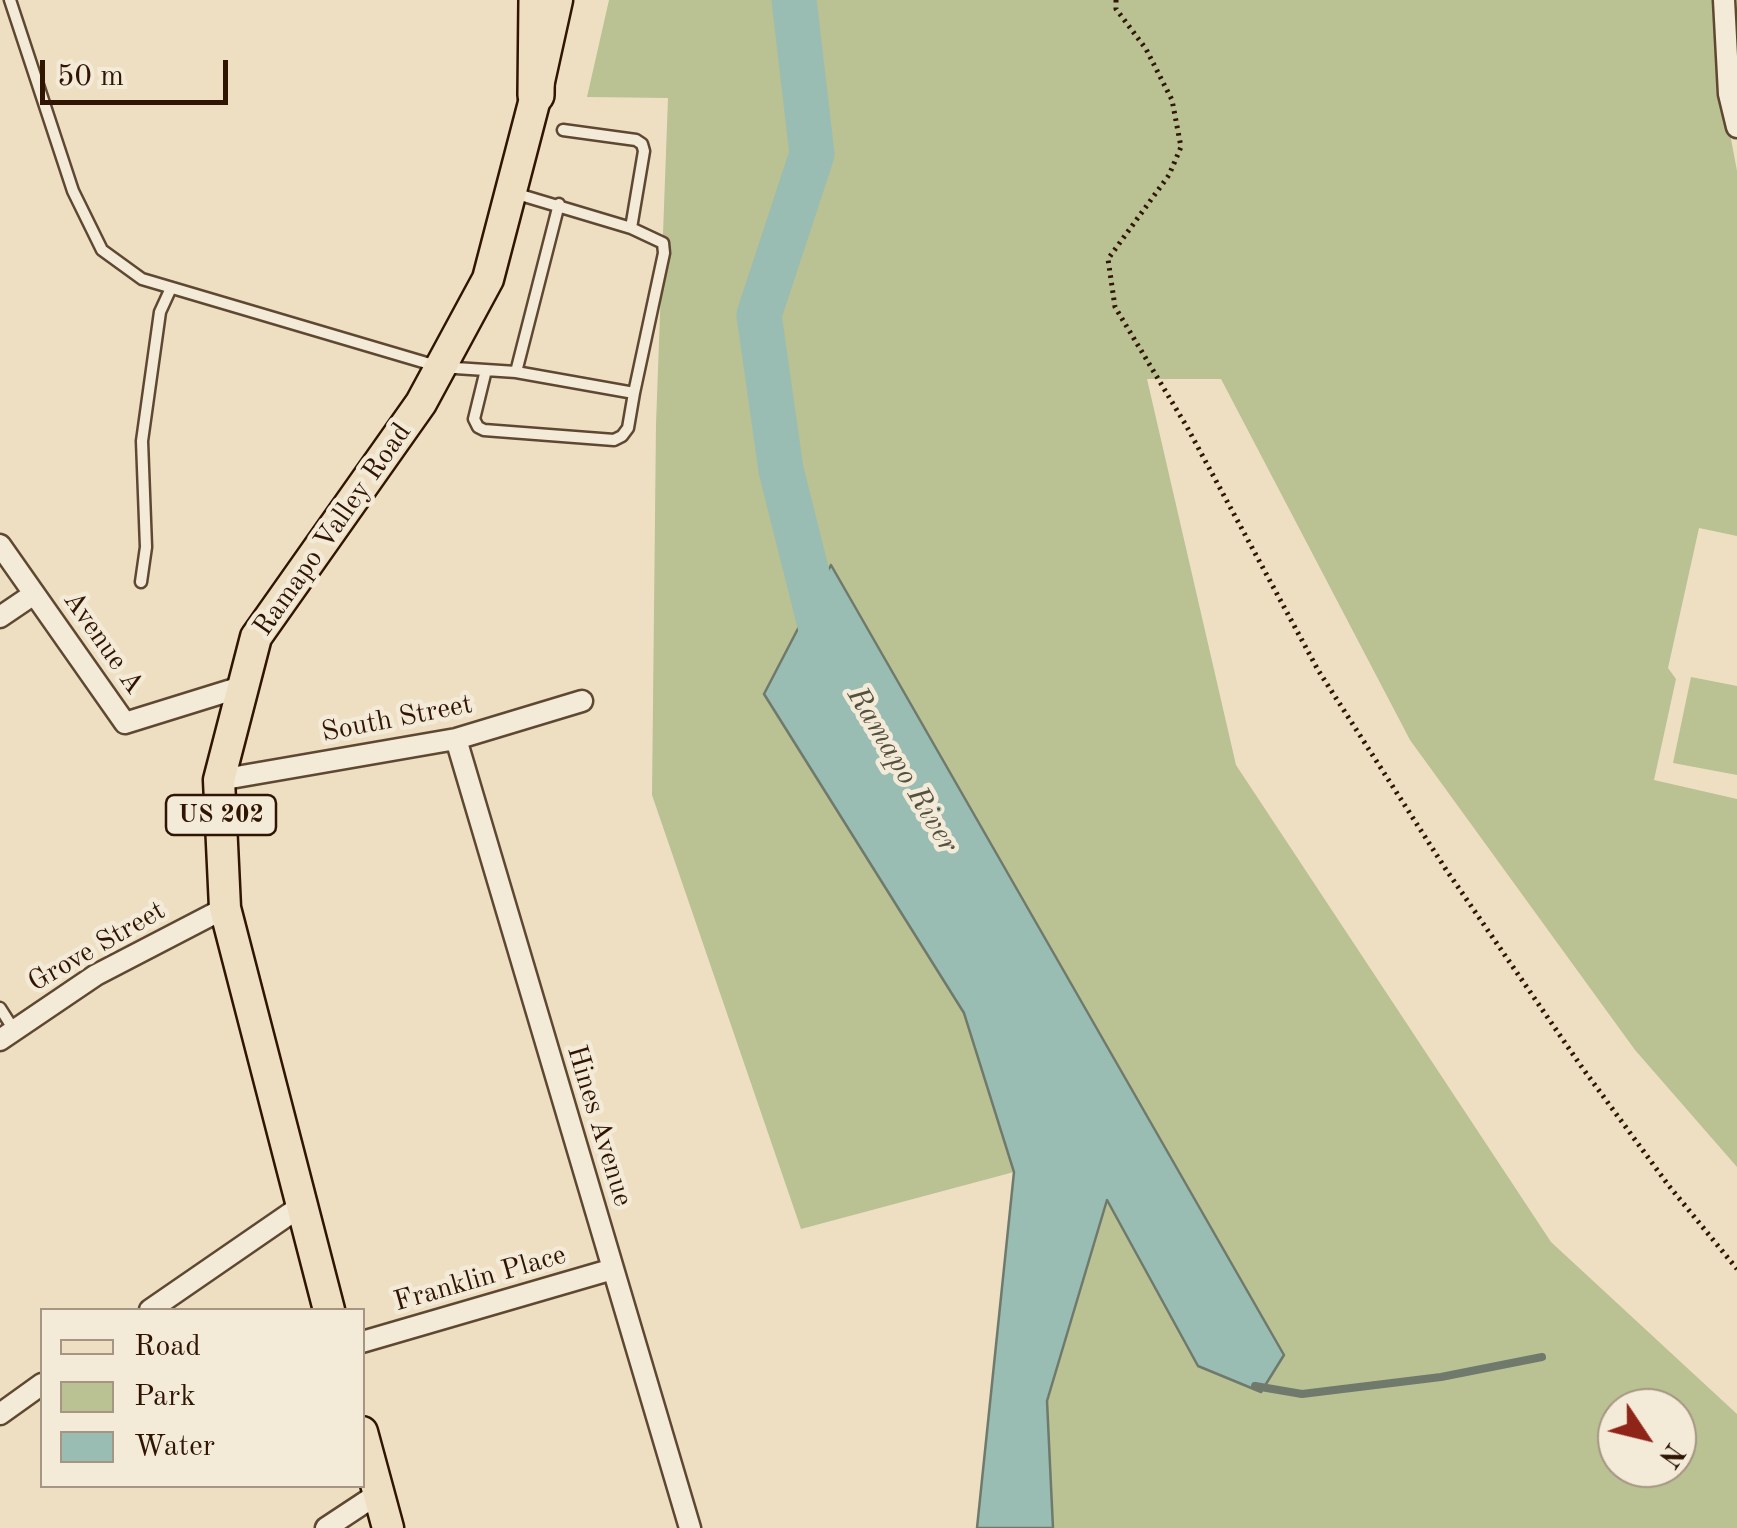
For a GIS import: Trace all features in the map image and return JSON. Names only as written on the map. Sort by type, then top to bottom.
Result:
[{"type":"highway","points":[[536,95],[538,0]]},
{"type":"main road","name":"Ramapo Valley Road","points":[[329,1308],[225,908],[220,780],[256,636],[421,403],[488,279],[557,0]]},
{"type":"main road","points":[[365,1443],[388,1528]]},
{"type":"street","points":[[1724,0],[1729,94],[1737,127]]},
{"type":"street","name":"Avenue A","points":[[0,545],[125,723],[241,687]]},
{"type":"street","points":[[0,617],[34,594]]},
{"type":"street","name":"South Street","points":[[220,780],[456,739],[582,701]]},
{"type":"street","name":"Hines Avenue","points":[[456,739],[690,1528]]},
{"type":"street","name":"Grove Street","points":[[7,1035],[96,975],[225,908]]},
{"type":"street","points":[[153,1308],[301,1206]]},
{"type":"street","name":"Franklin Place","points":[[365,1341],[613,1269]]},
{"type":"street","points":[[0,1414],[40,1385]]},
{"type":"street","points":[[326,1528],[379,1493]]},
{"type":"lane","points":[[10,0],[73,191],[102,250],[142,280],[440,368],[516,372],[634,393]]},
{"type":"lane","points":[[563,130],[642,144],[631,228]]},
{"type":"lane","points":[[486,370],[474,419],[484,430],[614,440],[622,436],[628,428],[664,253],[656,237],[510,192]]},
{"type":"lane","points":[[516,372],[559,204]]},
{"type":"lane","points":[[141,582],[146,547],[142,442],[160,312],[171,288]]},
{"type":"lane","points":[[0,1008],[7,1035]]},
{"type":"path","points":[[1116,0],[1116,10],[1146,49],[1172,100],[1180,147],[1169,175],[1108,259],[1115,307],[1188,427],[1318,670],[1434,852],[1592,1081],[1669,1186],[1737,1269]]},
{"type":"green space","points":[[609,0],[1713,0],[1717,64],[1737,171],[1737,536],[1699,528],[1668,668],[1676,679],[1654,780],[1737,799],[1737,1167],[1635,1050],[1410,740],[1221,379],[1147,379],[1236,765],[1551,1242],[1737,1414],[1737,1528],[1053,1528],[1047,1401],[1107,1199],[1198,1366],[1261,1391],[764,694],[964,1013],[1014,1172],[801,1229],[652,795],[656,424],[668,98],[587,97]]},
{"type":"green space","points":[[1691,677],[1737,686],[1737,775],[1673,763]]},
{"type":"water","points":[[831,565],[1284,1355],[1261,1392],[1198,1366],[1107,1200],[1047,1401],[1053,1528],[977,1528],[1014,1172],[964,1013],[764,694]]},
{"type":"waterway","name":"Ramapo River","points":[[794,0],[812,154],[759,315],[781,470],[823,637],[833,655]]},
{"type":"waterway","points":[[1255,1386],[1302,1394],[1441,1377],[1542,1357]]}]
